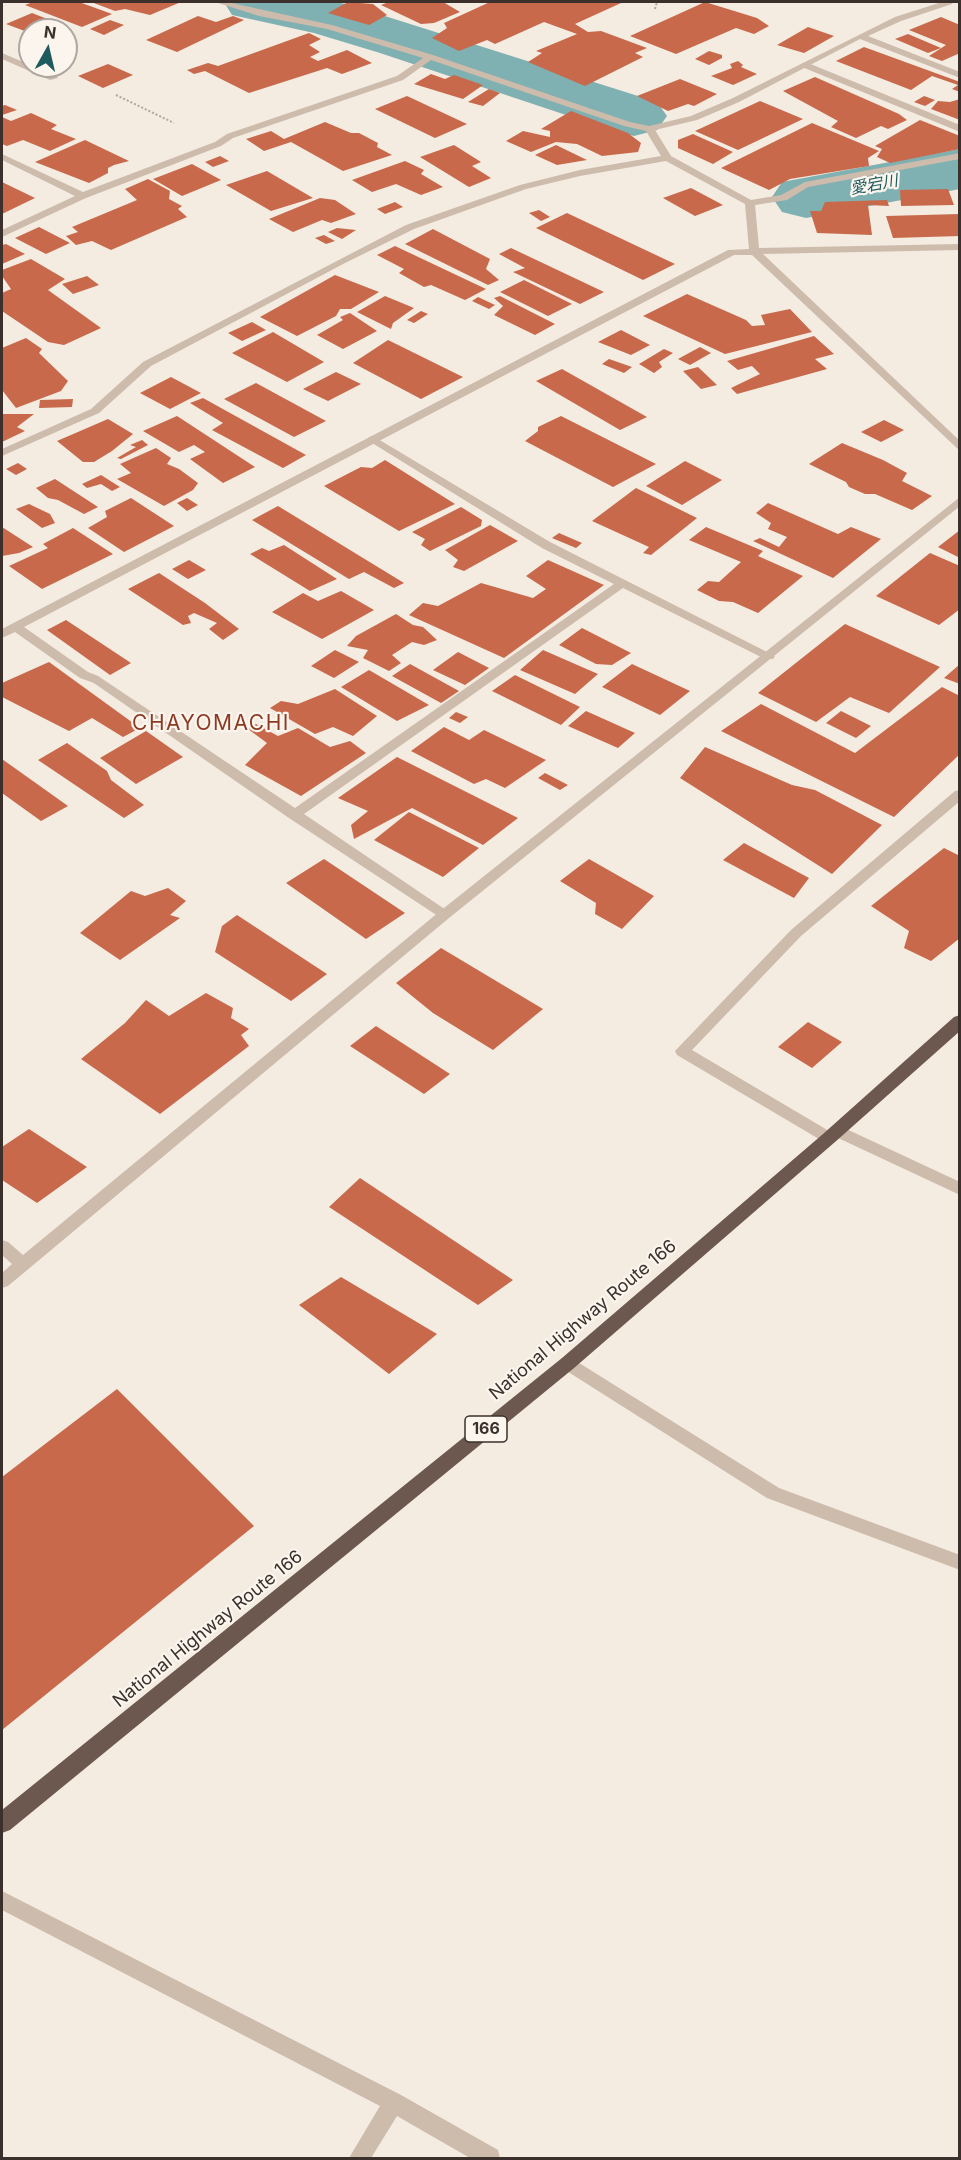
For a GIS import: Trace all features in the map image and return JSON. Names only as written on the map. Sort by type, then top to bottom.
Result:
[{"type":"highway","name":"National Highway Route 166","points":[[2,1823],[568,1363],[960,1021]]},
{"type":"street","points":[[219,2],[259,13],[329,27],[430,57],[649,129],[694,118],[860,36],[898,19],[949,2]]},
{"type":"street","points":[[860,36],[960,75]]},
{"type":"street","points":[[2,56],[18,63]]},
{"type":"street","points":[[2,234],[83,196],[218,144],[230,136],[400,78],[430,57]]},
{"type":"street","points":[[805,65],[960,129]]},
{"type":"street","points":[[649,129],[667,158],[750,203],[784,198],[805,186],[960,156]]},
{"type":"street","points":[[2,157],[83,196]]},
{"type":"street","points":[[2,453],[95,411],[147,364],[341,261],[411,227],[523,187],[591,170],[667,158]]},
{"type":"street","points":[[750,203],[754,251],[960,448]]},
{"type":"street","points":[[10,630],[732,252],[960,247]]},
{"type":"street","points":[[373,440],[546,545],[769,656]]},
{"type":"street","points":[[2,1282],[444,915],[769,656],[960,500]]},
{"type":"street","points":[[294,815],[623,583]]},
{"type":"street","points":[[2,620],[10,630],[94,679],[444,915]]},
{"type":"street","points":[[960,794],[796,933],[682,1051],[833,1134],[960,1189]]},
{"type":"street","points":[[2,1245],[23,1264]]},
{"type":"street","points":[[568,1363],[773,1493],[960,1563]]},
{"type":"street","points":[[2,1900],[394,2102],[490,2158]]},
{"type":"street","points":[[359,2158],[394,2102]]},
{"type":"path","points":[[655,9],[657,2]]},
{"type":"path","points":[[116,95],[218,144]]},
{"type":"building","points":[[33,2],[79,2],[112,14],[82,27],[78,25],[78,18],[59,18],[25,5]]},
{"type":"building","points":[[91,2],[181,2],[150,15],[125,9],[115,11]]},
{"type":"building","points":[[348,2],[373,4],[387,15],[369,25],[328,13]]},
{"type":"building","points":[[389,2],[443,2],[460,12],[434,23],[421,24],[381,5]]},
{"type":"building","points":[[490,2],[621,3],[575,24],[588,32],[601,31],[647,48],[635,53],[643,57],[585,86],[528,62],[542,53],[536,51],[577,34],[544,22],[495,44],[487,40],[459,51],[432,38],[447,28],[444,23]]},
{"type":"building","points":[[705,2],[757,18],[769,26],[754,34],[736,28],[676,54],[630,36]]},
{"type":"building","points":[[32,13],[45,18],[20,18]]},
{"type":"building","points":[[198,16],[216,22],[233,16],[244,20],[177,52],[146,40]]},
{"type":"building","points":[[941,17],[960,25],[960,53],[942,61],[929,56],[946,45],[909,30]]},
{"type":"building","points":[[18,19],[18,28],[6,24]]},
{"type":"building","points":[[110,20],[124,25],[104,35],[90,29]]},
{"type":"building","points":[[808,27],[834,36],[804,53],[777,45]]},
{"type":"building","points":[[309,33],[321,39],[309,45],[320,52],[310,57],[318,61],[347,50],[372,63],[342,74],[327,68],[249,93],[205,71],[194,74],[187,70],[208,63],[218,66]]},
{"type":"building","points":[[908,34],[941,48],[928,53],[895,39]]},
{"type":"building","points":[[864,47],[960,82],[960,92],[952,89],[958,85],[932,76],[911,90],[836,61]]},
{"type":"building","points":[[709,51],[722,55],[722,58],[709,65],[695,59]]},
{"type":"building","points":[[738,61],[743,65],[741,67],[757,74],[733,85],[711,76],[732,68],[730,64]]},
{"type":"building","points":[[108,64],[133,75],[103,88],[78,76]]},
{"type":"building","points":[[431,74],[445,79],[454,75],[483,85],[463,99],[414,84]]},
{"type":"building","points":[[815,77],[899,114],[907,120],[888,129],[881,126],[856,138],[831,127],[838,121],[783,91]]},
{"type":"building","points":[[680,79],[717,94],[694,106],[688,104],[668,111],[637,96]]},
{"type":"building","points":[[489,89],[500,93],[483,106],[468,102]]},
{"type":"building","points":[[407,96],[467,124],[435,138],[375,109]]},
{"type":"building","points":[[924,96],[935,100],[925,106],[914,102]]},
{"type":"building","points":[[960,99],[960,120],[931,109],[938,101],[950,102]]},
{"type":"building","points":[[760,101],[803,119],[738,150],[695,131]]},
{"type":"building","points":[[2,106],[17,110],[2,115]]},
{"type":"building","points":[[571,111],[628,133],[641,143],[638,152],[602,156],[577,144],[556,142],[531,152],[506,141],[523,131],[550,137],[550,131],[541,129]]},
{"type":"building","points":[[31,113],[57,125],[51,129],[76,139],[50,151],[23,140],[7,146],[2,144],[2,117],[11,121]]},
{"type":"building","points":[[920,120],[960,136],[960,149],[890,163],[877,157],[882,149],[875,146]]},
{"type":"building","points":[[325,122],[351,133],[359,133],[378,143],[377,147],[392,155],[343,171],[291,142],[264,151],[246,139],[271,131],[284,139]]},
{"type":"building","points":[[812,123],[879,151],[868,158],[869,166],[790,179],[769,190],[721,168]]},
{"type":"building","points":[[693,134],[733,152],[713,164],[678,148],[678,140]]},
{"type":"building","points":[[85,140],[129,161],[108,168],[108,173],[89,183],[35,162]]},
{"type":"building","points":[[454,145],[481,162],[472,166],[491,178],[469,187],[420,157]]},
{"type":"building","points":[[556,145],[587,160],[557,165],[535,155]]},
{"type":"building","points":[[220,156],[229,161],[213,167],[205,162]]},
{"type":"building","points":[[405,161],[424,170],[421,174],[443,187],[421,195],[396,184],[372,192],[352,180]]},
{"type":"building","points":[[192,164],[221,180],[182,196],[153,179]]},
{"type":"building","points":[[267,171],[313,198],[271,211],[226,185]]},
{"type":"building","points":[[148,179],[170,191],[169,199],[182,206],[178,209],[187,217],[111,250],[92,241],[76,245],[66,236],[78,232],[72,227],[137,200],[125,189]]},
{"type":"building","points":[[2,182],[35,198],[2,214]]},
{"type":"building","points":[[691,188],[723,205],[695,216],[663,198]]},
{"type":"building","points":[[948,189],[954,205],[901,206],[900,190]]},
{"type":"building","points":[[320,198],[335,200],[356,214],[331,223],[322,220],[293,232],[269,219]]},
{"type":"building","points":[[887,200],[889,206],[868,205],[872,235],[817,233],[810,211],[821,211],[825,202]]},
{"type":"building","points":[[395,202],[403,207],[385,214],[377,209]]},
{"type":"building","points":[[539,210],[550,217],[541,221],[529,213]]},
{"type":"building","points":[[567,213],[675,264],[643,280],[536,228]]},
{"type":"building","points":[[960,214],[960,236],[893,238],[886,216]]},
{"type":"building","points":[[39,227],[70,243],[46,254],[15,238]]},
{"type":"building","points":[[337,228],[356,230],[342,239],[328,232]]},
{"type":"building","points":[[433,229],[490,259],[486,269],[499,280],[488,285],[405,244]]},
{"type":"building","points":[[324,235],[335,241],[326,244],[315,238]]},
{"type":"building","points":[[6,244],[25,254],[2,264],[2,245]]},
{"type":"building","points":[[395,246],[486,289],[465,300],[431,285],[424,287],[399,273],[404,269],[377,255]]},
{"type":"building","points":[[511,248],[604,292],[580,304],[513,272],[525,268],[499,254]]},
{"type":"building","points":[[31,259],[65,279],[48,290],[101,328],[64,345],[48,342],[2,311],[2,293],[11,289],[2,276],[2,270]]},
{"type":"building","points":[[335,275],[379,292],[351,309],[340,309],[336,316],[297,336],[260,317]]},
{"type":"building","points":[[87,276],[99,285],[73,294],[62,284]]},
{"type":"building","points":[[524,280],[572,304],[548,316],[500,292]]},
{"type":"building","points":[[687,294],[746,320],[752,326],[765,325],[761,315],[790,309],[812,332],[725,354],[643,316]]},
{"type":"building","points":[[385,296],[414,308],[393,323],[391,329],[357,312]]},
{"type":"building","points":[[500,296],[555,324],[535,335],[494,315],[503,306],[494,298]]},
{"type":"building","points":[[478,297],[495,305],[489,309],[472,301]]},
{"type":"building","points":[[421,311],[428,314],[414,323],[407,320]]},
{"type":"building","points":[[350,313],[377,331],[343,349],[317,335],[343,320],[340,317]]},
{"type":"building","points":[[252,322],[266,330],[242,341],[228,333]]},
{"type":"building","points":[[621,330],[650,345],[631,355],[598,342]]},
{"type":"building","points":[[273,332],[324,362],[287,382],[232,353]]},
{"type":"building","points":[[814,336],[834,354],[815,359],[827,369],[737,394],[731,388],[760,374],[752,366],[738,370],[727,361]]},
{"type":"building","points":[[26,338],[42,349],[39,353],[68,381],[61,391],[16,408],[2,390],[2,348]]},
{"type":"building","points":[[388,340],[463,377],[421,399],[353,363]]},
{"type":"building","points":[[700,347],[711,353],[690,365],[678,359]]},
{"type":"building","points":[[664,349],[673,353],[659,362],[662,367],[654,373],[639,364]]},
{"type":"building","points":[[609,359],[632,367],[624,373],[602,364]]},
{"type":"building","points":[[698,367],[717,385],[701,389],[683,371]]},
{"type":"building","points":[[562,369],[647,417],[620,430],[536,381]]},
{"type":"building","points":[[336,372],[361,384],[328,401],[303,389]]},
{"type":"building","points":[[171,377],[201,393],[170,409],[140,393]]},
{"type":"building","points":[[256,383],[326,421],[294,437],[224,399]]},
{"type":"building","points":[[203,398],[306,455],[283,468],[212,430],[223,423],[190,403]]},
{"type":"building","points":[[73,399],[72,407],[39,408],[40,400]]},
{"type":"building","points":[[2,414],[34,414],[17,427],[25,431],[2,442]]},
{"type":"building","points":[[177,416],[255,467],[223,483],[190,459],[205,452],[194,445],[179,452],[143,431]]},
{"type":"building","points":[[561,416],[656,464],[613,487],[525,441],[538,431],[538,427]]},
{"type":"building","points":[[108,419],[133,434],[94,462],[83,462],[57,441]]},
{"type":"building","points":[[884,420],[904,430],[881,442],[861,432]]},
{"type":"building","points":[[142,440],[148,445],[121,459],[117,458],[136,447],[130,445]]},
{"type":"building","points":[[842,443],[907,473],[902,481],[932,496],[912,510],[875,494],[865,494],[849,487],[846,482],[809,464]]},
{"type":"building","points":[[156,448],[171,458],[167,464],[179,469],[198,483],[193,490],[164,506],[117,479],[131,473],[120,464]]},
{"type":"building","points":[[385,460],[455,504],[399,531],[324,486],[361,467],[372,468]]},
{"type":"building","points":[[685,461],[722,480],[682,505],[646,486]]},
{"type":"building","points":[[18,463],[27,469],[16,475],[6,469]]},
{"type":"building","points":[[101,475],[120,487],[112,491],[101,484],[87,488],[82,484]]},
{"type":"building","points":[[55,479],[98,507],[84,514],[58,500],[48,498],[36,488]]},
{"type":"building","points":[[636,488],[697,518],[651,555],[643,553],[649,547],[592,521]]},
{"type":"building","points":[[131,498],[174,526],[124,552],[88,528],[107,517],[105,511]]},
{"type":"building","points":[[187,498],[198,505],[187,511],[177,503]]},
{"type":"building","points":[[768,503],[838,534],[851,527],[881,539],[833,578],[753,541],[760,538],[779,547],[787,537],[768,529],[771,523],[756,513]]},
{"type":"building","points":[[29,504],[50,514],[55,523],[42,528],[16,509]]},
{"type":"building","points":[[278,506],[404,583],[394,588],[364,572],[349,579],[252,520]]},
{"type":"building","points":[[461,507],[482,520],[481,526],[430,551],[421,545],[425,539],[412,532]]},
{"type":"building","points":[[490,525],[518,541],[464,571],[453,567],[458,560],[445,550]]},
{"type":"building","points":[[2,527],[33,547],[19,553],[2,556]]},
{"type":"building","points":[[706,527],[763,551],[758,556],[803,576],[758,613],[733,602],[719,601],[697,590],[708,581],[719,582],[741,562],[689,540]]},
{"type":"building","points":[[73,528],[113,554],[42,589],[9,566],[48,548],[43,544]]},
{"type":"building","points":[[960,530],[960,558],[938,547]]},
{"type":"building","points":[[559,533],[582,543],[576,548],[552,538]]},
{"type":"building","points":[[284,545],[337,579],[310,591],[250,554],[262,548],[269,551]]},
{"type":"building","points":[[930,553],[960,566],[960,609],[939,625],[876,596]]},
{"type":"building","points":[[189,560],[206,570],[188,579],[172,569]]},
{"type":"building","points":[[548,560],[604,585],[504,658],[409,615],[423,603],[438,606],[481,583],[533,598],[546,589],[526,576]]},
{"type":"building","points":[[159,573],[205,603],[239,629],[223,640],[209,629],[217,623],[194,613],[188,616],[191,623],[183,625],[128,589]]},
{"type":"building","points":[[341,591],[374,610],[322,639],[272,612],[303,593],[318,601]]},
{"type":"building","points":[[396,614],[413,625],[423,627],[437,640],[424,645],[412,642],[392,655],[401,663],[389,671],[363,658],[368,650],[347,646],[356,636]]},
{"type":"building","points":[[66,620],[131,663],[110,675],[47,630]]},
{"type":"building","points":[[845,624],[940,667],[889,713],[850,697],[816,722],[758,693]]},
{"type":"building","points":[[582,628],[631,653],[612,665],[596,664],[559,645]]},
{"type":"building","points":[[335,650],[359,662],[334,678],[311,666]]},
{"type":"building","points":[[543,650],[598,674],[575,694],[520,670]]},
{"type":"building","points":[[458,652],[489,668],[465,685],[433,670]]},
{"type":"building","points":[[49,662],[140,728],[123,737],[92,718],[69,731],[2,697],[2,683]]},
{"type":"building","points":[[410,664],[459,691],[441,703],[392,676]]},
{"type":"building","points":[[632,664],[690,691],[660,715],[602,687]]},
{"type":"building","points":[[960,664],[960,684],[944,678]]},
{"type":"building","points":[[369,670],[429,705],[397,721],[341,687]]},
{"type":"building","points":[[515,675],[580,707],[561,725],[492,691]]},
{"type":"building","points":[[942,687],[960,696],[960,754],[894,817],[721,731],[761,704],[855,753]]},
{"type":"building","points":[[335,689],[377,716],[353,736],[333,727],[315,734],[270,708],[281,701],[298,704]]},
{"type":"building","points":[[586,711],[635,733],[618,748],[568,726]]},
{"type":"building","points":[[841,711],[871,726],[856,738],[826,723]]},
{"type":"building","points":[[456,712],[468,717],[460,723],[449,718]]},
{"type":"building","points":[[256,724],[278,736],[298,728],[330,747],[350,741],[366,753],[301,796],[245,765],[267,743],[248,729]]},
{"type":"building","points":[[444,727],[469,740],[484,730],[546,760],[505,788],[486,779],[474,784],[411,751]]},
{"type":"building","points":[[146,731],[183,757],[136,784],[100,758]]},
{"type":"building","points":[[67,743],[107,771],[111,780],[144,805],[124,818],[38,760]]},
{"type":"building","points":[[705,747],[792,785],[815,790],[882,825],[832,874],[680,778]]},
{"type":"building","points":[[397,757],[518,818],[483,845],[412,808],[354,839],[351,825],[368,811],[338,798]]},
{"type":"building","points":[[2,759],[68,806],[41,821],[2,793]]},
{"type":"building","points":[[545,773],[568,785],[560,790],[538,778]]},
{"type":"building","points":[[409,812],[479,848],[443,877],[374,840]]},
{"type":"building","points":[[744,843],[809,878],[794,898],[723,860]]},
{"type":"building","points":[[944,848],[960,856],[960,938],[931,961],[904,948],[909,931],[871,906]]},
{"type":"building","points":[[324,859],[405,913],[366,939],[286,883]]},
{"type":"building","points":[[589,859],[654,896],[622,929],[595,914],[596,903],[560,881]]},
{"type":"building","points":[[168,888],[186,901],[170,915],[180,918],[120,960],[80,933],[131,891],[145,896]]},
{"type":"building","points":[[237,915],[327,974],[291,1001],[215,952],[222,926]]},
{"type":"building","points":[[441,948],[543,1009],[493,1050],[433,1013],[396,983]]},
{"type":"building","points":[[206,993],[233,1008],[231,1018],[249,1029],[241,1035],[249,1046],[160,1114],[81,1059],[125,1023],[146,1000],[169,1016]]},
{"type":"building","points":[[808,1022],[842,1042],[812,1068],[778,1047]]},
{"type":"building","points":[[376,1026],[450,1074],[424,1094],[350,1046]]},
{"type":"building","points":[[29,1129],[87,1167],[37,1203],[2,1180],[2,1147]]},
{"type":"building","points":[[360,1178],[513,1280],[478,1305],[329,1207]]},
{"type":"building","points":[[341,1277],[437,1334],[389,1374],[299,1305]]},
{"type":"building","points":[[117,1389],[254,1526],[2,1730],[2,1477]]},
{"type":"waterway","points":[[254,2],[328,18],[402,40],[634,116]]},
{"type":"waterway","name":"愛宕川","points":[[806,197],[960,169]]},
{"type":"district","name":"CHAYOMACHI","points":[[211,724]]}]
